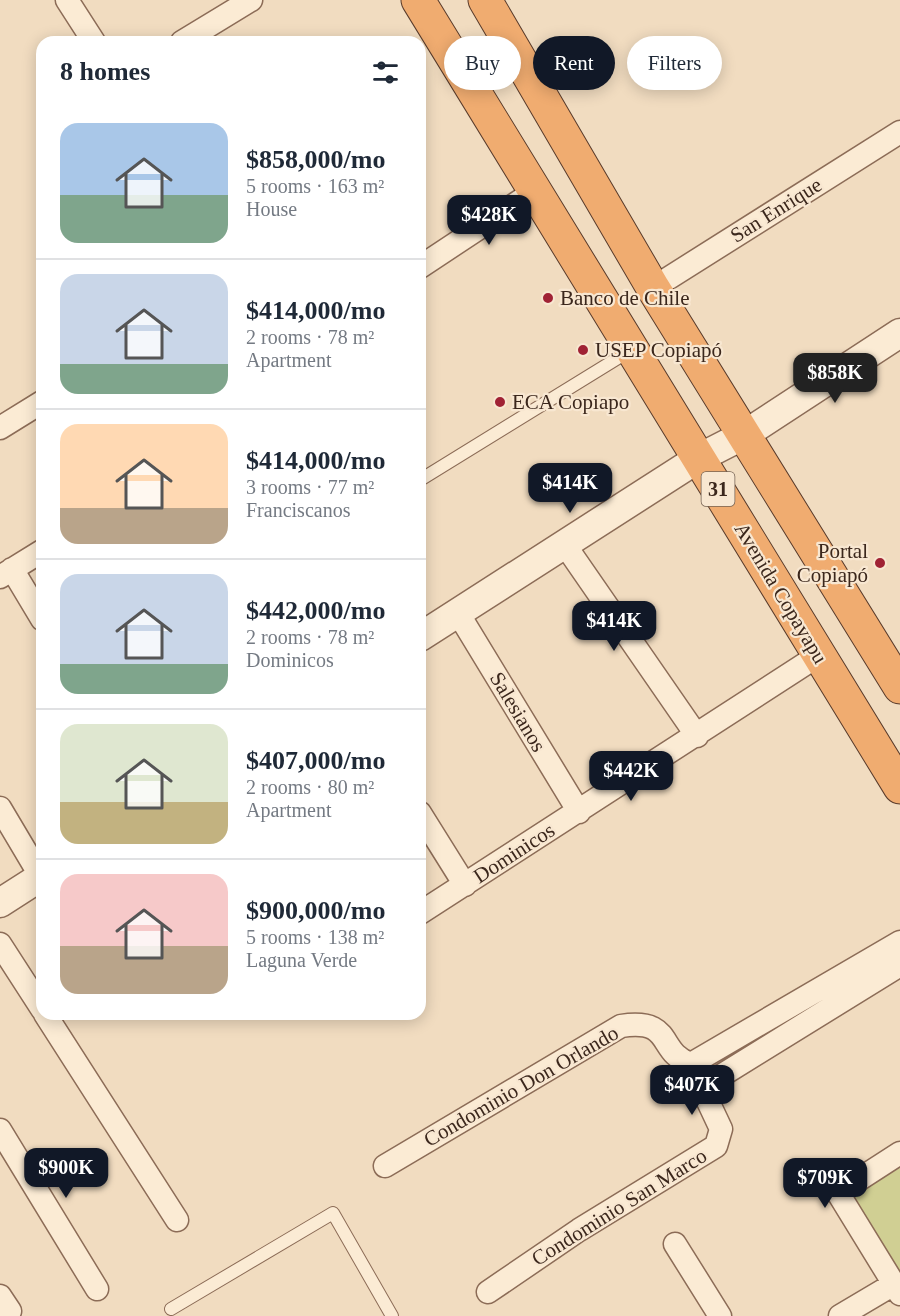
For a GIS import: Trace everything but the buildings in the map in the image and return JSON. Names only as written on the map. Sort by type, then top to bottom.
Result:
[{"type":"highway","name":"Avenida Copayapu","points":[[418,0],[900,787]]},
{"type":"highway","name":"31","points":[[485,0],[653,288],[900,688]]},
{"type":"highway","points":[[856,715],[900,688]]},
{"type":"street","points":[[67,0],[90,36]]},
{"type":"street","points":[[192,36],[251,0]]},
{"type":"street","name":"San Enrique","points":[[653,288],[900,132]]},
{"type":"street","points":[[426,259],[535,191]]},
{"type":"street","points":[[426,633],[699,458],[744,435],[900,333]]},
{"type":"street","points":[[0,428],[36,406]]},
{"type":"street","points":[[565,545],[697,736]]},
{"type":"street","points":[[36,555],[6,573],[36,611]]},
{"type":"street","name":"Salesianos","points":[[458,613],[579,812]]},
{"type":"street","name":"Dominicos","points":[[426,909],[819,655]]},
{"type":"street","points":[[0,808],[36,866]]},
{"type":"street","points":[[426,823],[465,885]]},
{"type":"street","points":[[0,903],[36,880]]},
{"type":"street","name":"Condominio Don Orlando","points":[[385,1166],[621,1026],[642,1023],[660,1032],[678,1060],[691,1064],[900,942]]},
{"type":"street","points":[[0,944],[36,1000]]},
{"type":"street","name":"Condominio San Marco","points":[[488,1292],[579,1230],[716,1146],[720,1129],[705,1095],[706,1085],[900,965]]},
{"type":"street","points":[[49,1020],[177,1221]]},
{"type":"street","points":[[0,1130],[97,1289]]},
{"type":"street","points":[[840,1316],[897,1289],[838,1193],[900,1153]]},
{"type":"street","points":[[675,1244],[720,1316]]},
{"type":"lane","points":[[426,476],[632,349]]},
{"type":"lane","points":[[171,1309],[333,1213],[392,1316]]},
{"type":"shaded area","points":[[900,1168],[900,1277],[850,1198]]},
{"type":"place","name":"Banco de Chile","points":[[548,298]]},
{"type":"place","name":"USEP Copiapó","points":[[583,350]]},
{"type":"place","name":"ECA Copiapo","points":[[500,402]]},
{"type":"place","name":"Portal Copiapó","points":[[880,563]]}]
